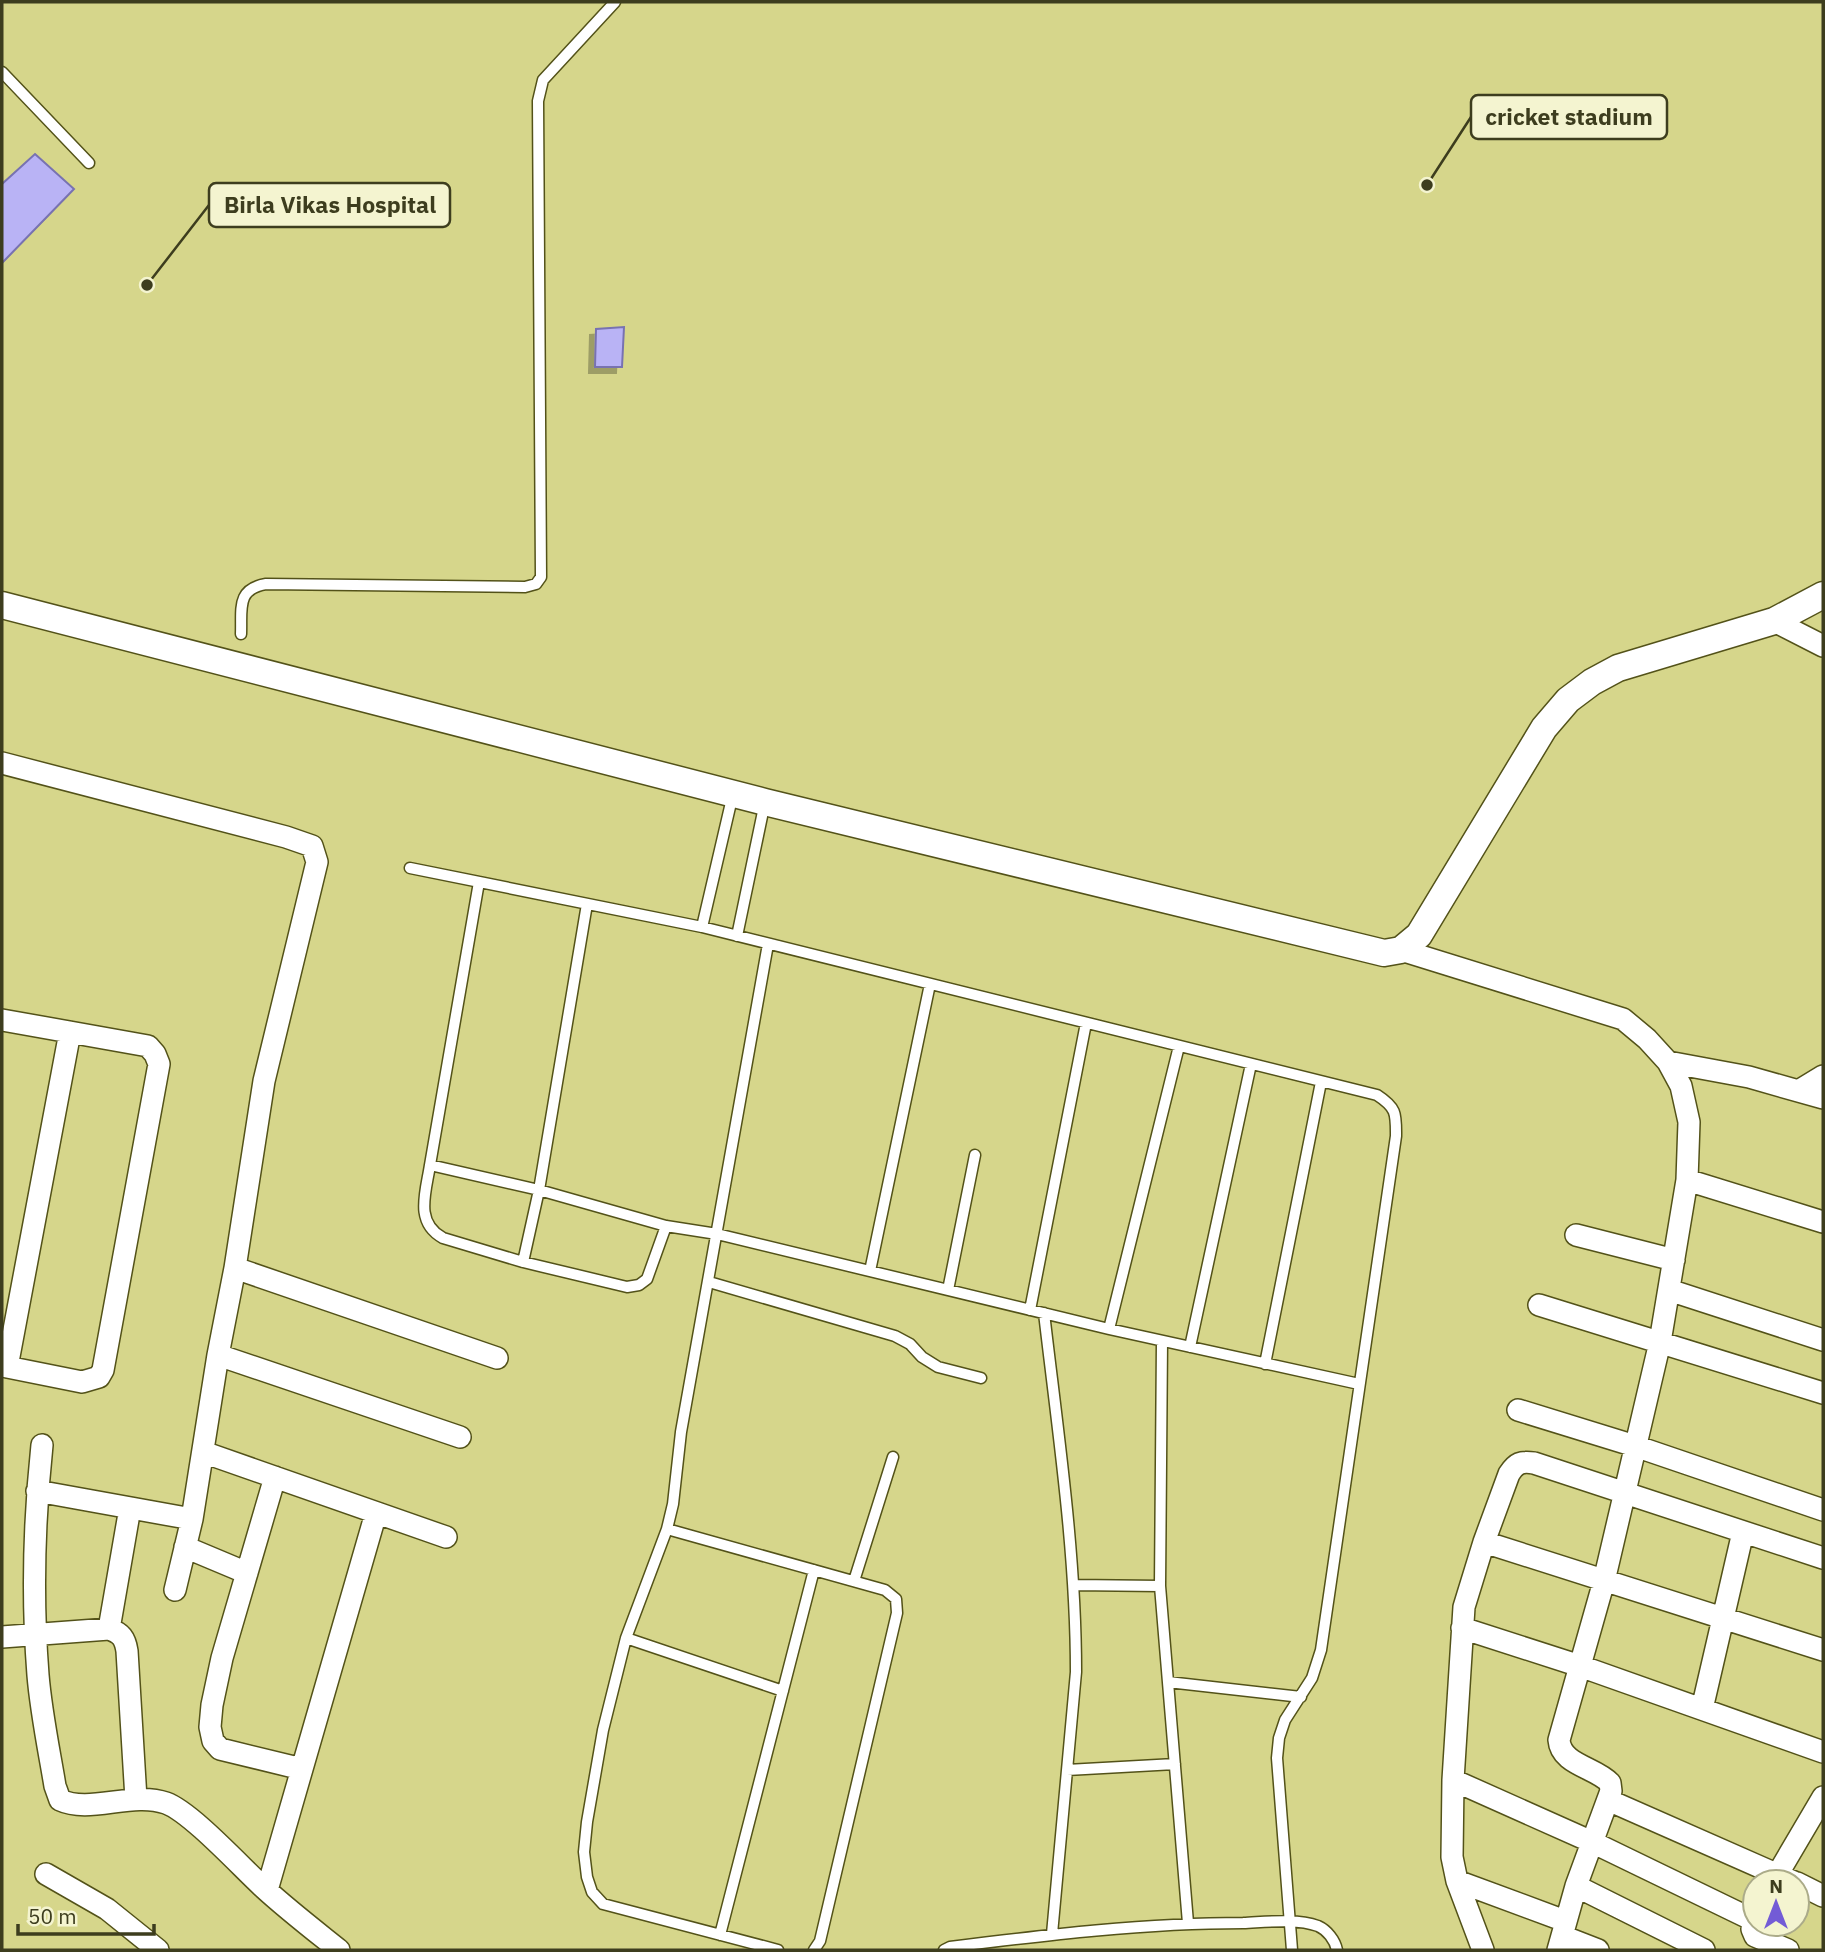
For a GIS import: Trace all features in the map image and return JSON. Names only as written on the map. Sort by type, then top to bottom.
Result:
[{"type":"street","points":[[1401,950],[1419,935],[1544,728],[1568,700],[1592,682],[1618,668],[1774,621],[1823,595]]},
{"type":"street","points":[[2,605],[765,802],[1384,953],[1401,950],[1623,1019],[1647,1039],[1668,1062],[1681,1086],[1689,1122],[1687,1180],[1660,1342],[1604,1581],[1561,1727],[1559,1748],[1564,1756],[1604,1776],[1610,1783],[1608,1800],[1576,1886],[1562,1936]]},
{"type":"street","points":[[1774,621],[1823,646]]},
{"type":"street","points":[[2,764],[286,837],[312,846],[317,862],[266,1070],[204,1452],[175,1590]]},
{"type":"street","points":[[2,1020],[70,1032],[148,1046],[159,1064],[103,1370],[99,1377],[82,1382],[4,1367],[70,1032]]},
{"type":"street","points":[[1668,1062],[1731,1073],[1823,1098]]},
{"type":"street","points":[[1800,1090],[1823,1076]]},
{"type":"street","points":[[1687,1180],[1823,1222]]},
{"type":"street","points":[[1576,1235],[1674,1260]]},
{"type":"street","points":[[235,1268],[497,1358]]},
{"type":"street","points":[[1669,1290],[1823,1340]]},
{"type":"street","points":[[1539,1305],[1823,1393]]},
{"type":"street","points":[[218,1355],[460,1437]]},
{"type":"street","points":[[1518,1410],[1635,1446],[1823,1510]]},
{"type":"street","points":[[42,1445],[37,1491],[38,1677],[55,1786],[60,1800],[70,1805],[135,1799],[168,1804],[185,1814],[267,1890],[339,1950]]},
{"type":"street","points":[[204,1452],[446,1537]]},
{"type":"street","points":[[1483,1950],[1457,1881],[1452,1857],[1453,1780],[1462,1628],[1469,1586],[1515,1464],[1524,1461],[1534,1463],[1823,1558]]},
{"type":"street","points":[[275,1477],[222,1658],[210,1727],[213,1741],[220,1749],[302,1769]]},
{"type":"street","points":[[37,1491],[192,1519]]},
{"type":"street","points":[[109,1629],[130,1508]]},
{"type":"street","points":[[267,1890],[376,1513]]},
{"type":"street","points":[[1702,1709],[1743,1532]]},
{"type":"street","points":[[1484,1542],[1823,1650]]},
{"type":"street","points":[[185,1547],[247,1573]]},
{"type":"street","points":[[1462,1628],[1580,1666],[1823,1752]]},
{"type":"street","points":[[2,1637],[109,1629],[119,1632],[125,1640],[127,1651],[135,1799]]},
{"type":"street","points":[[1453,1780],[1741,1912]]},
{"type":"street","points":[[1790,1868],[1823,1797]]},
{"type":"street","points":[[1608,1800],[1758,1868]]},
{"type":"street","points":[[46,1874],[107,1909],[158,1950]]},
{"type":"street","points":[[1457,1881],[1562,1936],[1598,1950]]},
{"type":"street","points":[[1576,1886],[1704,1950]]},
{"type":"street","points":[[1760,1938],[1787,1950]]},
{"type":"lane","points":[[241,635],[242,599],[254,586],[525,587],[536,584],[541,577],[538,101],[543,80],[615,2]]},
{"type":"lane","points":[[2,72],[89,163]]},
{"type":"lane","points":[[702,928],[733,793]]},
{"type":"lane","points":[[737,936],[765,802]]},
{"type":"lane","points":[[410,868],[737,936],[1377,1095],[1391,1104],[1396,1118],[1396,1136],[1321,1650],[1312,1678],[1285,1720],[1279,1738],[1277,1758],[1292,1950]]},
{"type":"lane","points":[[479,882],[424,1207],[432,1232],[443,1238],[523,1262],[627,1287],[639,1285],[647,1279],[666,1226]]},
{"type":"lane","points":[[523,1262],[539,1190],[587,904]]},
{"type":"lane","points":[[768,944],[681,1432],[673,1504],[667,1528],[626,1638],[603,1730],[583,1852],[592,1892],[603,1904],[778,1950]]},
{"type":"lane","points":[[870,1271],[930,984]]},
{"type":"lane","points":[[1030,1310],[1086,1023]]},
{"type":"lane","points":[[1109,1329],[1179,1046]]},
{"type":"lane","points":[[1190,1347],[1251,1064]]},
{"type":"lane","points":[[1265,1364],[1321,1082]]},
{"type":"lane","points":[[948,1290],[975,1155]]},
{"type":"lane","points":[[430,1165],[539,1190],[666,1226],[718,1234],[1044,1314],[1359,1384]]},
{"type":"lane","points":[[709,1282],[895,1336],[910,1344],[922,1357],[938,1367],[981,1378]]},
{"type":"lane","points":[[1044,1314],[1074,1585],[1076,1672],[1052,1934]]},
{"type":"lane","points":[[1162,1341],[1160,1586],[1188,1923]]},
{"type":"lane","points":[[854,1581],[893,1457]]},
{"type":"lane","points":[[667,1528],[885,1590],[896,1599],[897,1613],[820,1941],[814,1950]]},
{"type":"lane","points":[[720,1935],[814,1570]]},
{"type":"lane","points":[[1074,1585],[1160,1586]]},
{"type":"lane","points":[[626,1638],[783,1691]]},
{"type":"lane","points":[[1168,1682],[1301,1697]]},
{"type":"lane","points":[[1067,1770],[1175,1764]]},
{"type":"lane","points":[[944,1950],[1052,1934],[1188,1923],[1289,1922],[1318,1926],[1328,1933],[1337,1950]]},
{"type":"building","points":[[35,154],[74,189],[2,263],[2,184]]},
{"type":"building","points":[[624,327],[622,367],[595,367],[596,329]]},
{"type":"place","name":"cricket stadium","points":[[1427,185]]},
{"type":"place","name":"Birla Vikas Hospital","points":[[147,285]]}]
